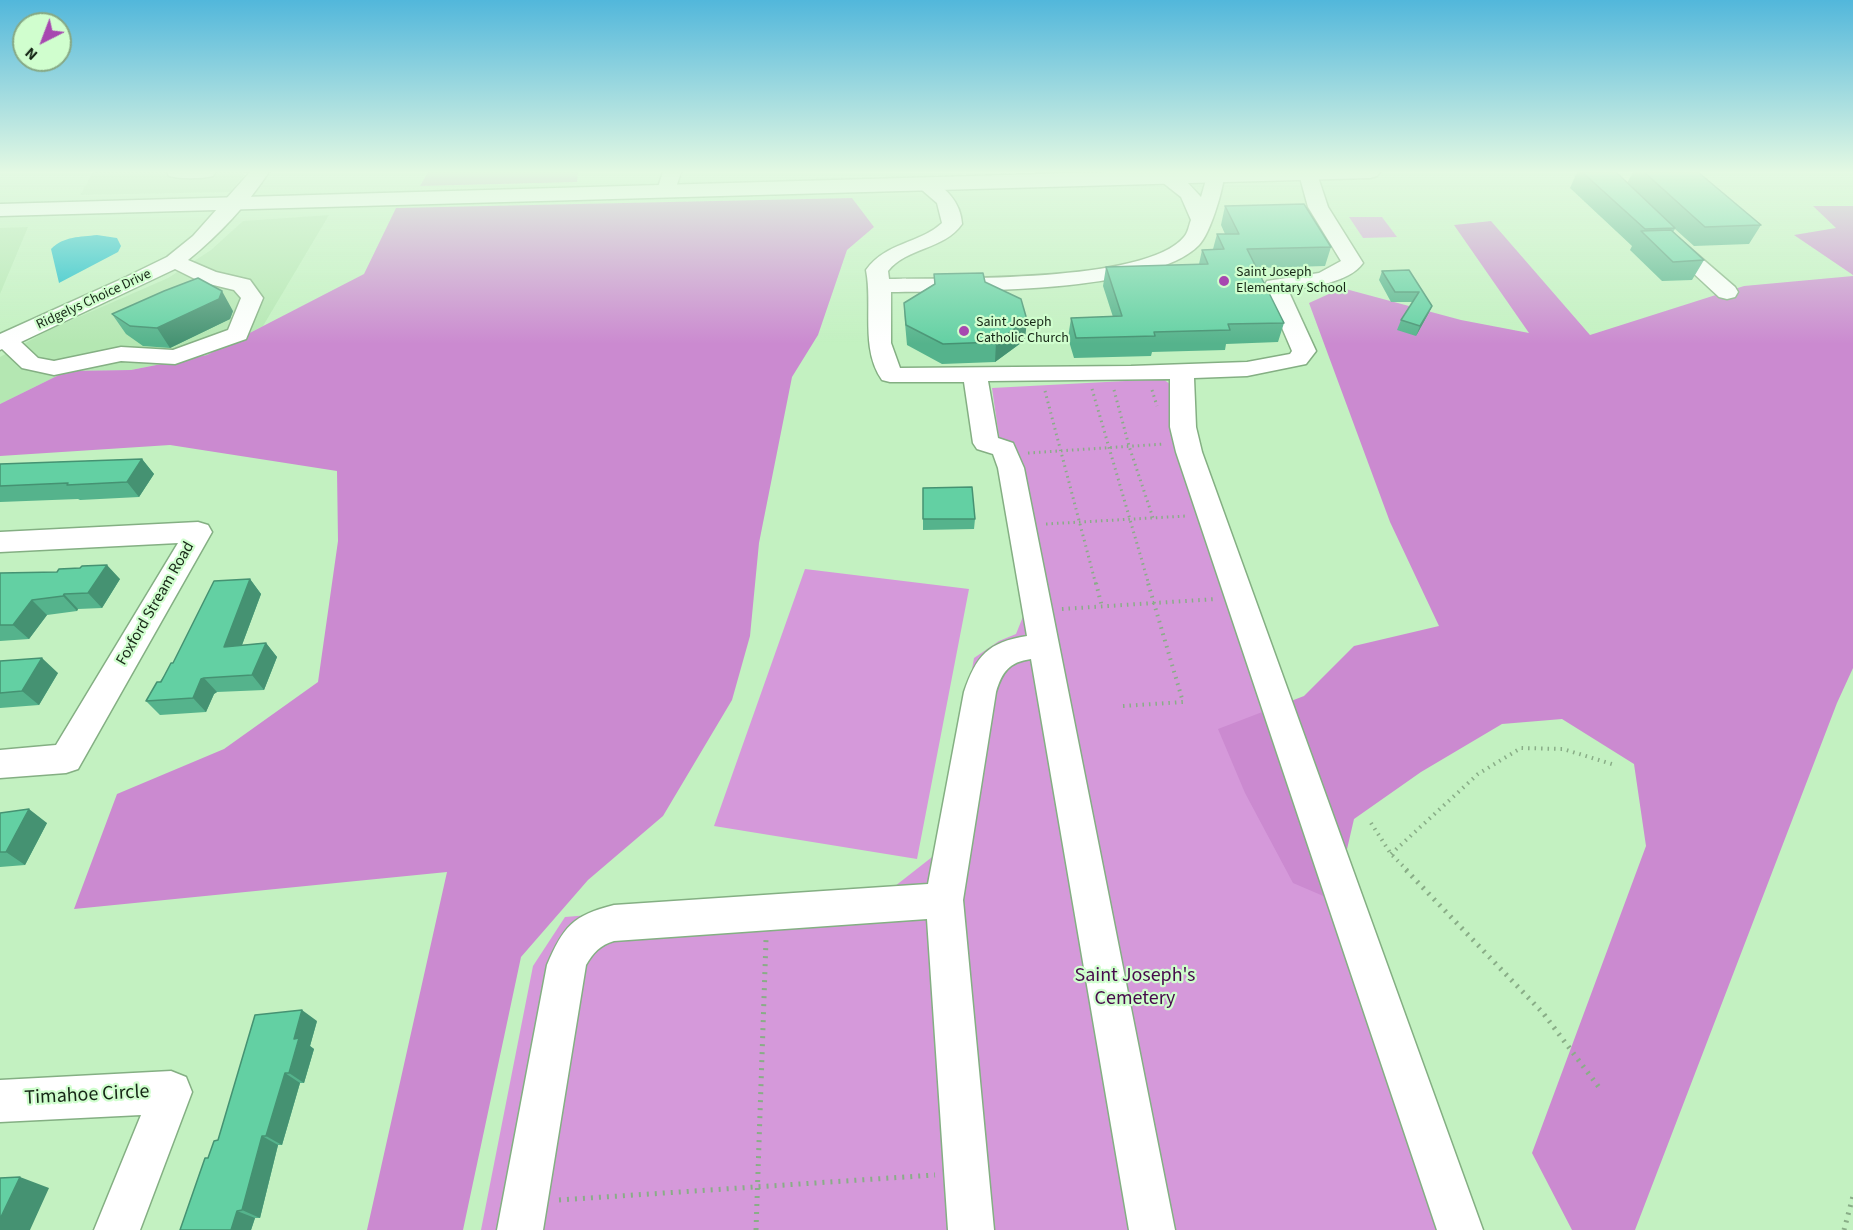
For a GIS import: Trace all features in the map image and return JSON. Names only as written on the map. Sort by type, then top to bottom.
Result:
[{"type":"street","name":"Ridgelys Choice Drive","points":[[3,342],[134,282],[174,261],[210,229]]},
{"type":"street","points":[[946,229],[941,234],[884,259],[877,270],[880,286],[880,343],[890,375],[1131,373],[1247,369],[1298,358],[1304,351],[1275,286],[1325,278],[1353,263],[1332,229]]},
{"type":"street","points":[[880,286],[1058,280],[1118,273],[1154,264],[1175,255],[1192,241],[1197,229]]},
{"type":"street","points":[[1658,229],[1727,292]]},
{"type":"street","points":[[3,342],[30,363],[54,368],[121,354],[175,357],[238,334],[252,298],[242,285],[209,277],[174,261]]},
{"type":"street","points":[[1182,370],[1183,427],[1187,442],[1460,1230]]},
{"type":"street","points":[[975,374],[986,443],[1004,449],[1011,468],[1152,1230]]},
{"type":"street","name":"Foxford Stream Road","points":[[0,542],[198,532],[66,759],[0,764]]},
{"type":"street","points":[[970,1230],[944,900],[980,692],[986,671],[997,658],[1013,649],[1045,645]]},
{"type":"street","points":[[523,1216],[567,965],[575,945],[595,927],[614,923],[944,900]]},
{"type":"street","name":"Timahoe Circle","points":[[0,1101],[171,1092],[117,1230]]},
{"type":"path","points":[[1113,385],[1129,446],[1153,518]]},
{"type":"path","points":[[1091,386],[1183,702],[1123,706]]},
{"type":"path","points":[[1044,387],[1102,607]]},
{"type":"path","points":[[1006,454],[1187,442]]},
{"type":"path","points":[[1040,524],[1211,514]]},
{"type":"path","points":[[1058,609],[1240,598]]},
{"type":"path","points":[[1391,854],[1478,774],[1521,748],[1563,750],[1615,765]]},
{"type":"path","points":[[1371,823],[1391,854],[1543,1013],[1601,1090]]},
{"type":"path","points":[[756,1230],[767,912]]},
{"type":"path","points":[[523,1216],[758,1187],[966,1173]]},
{"type":"path","points":[[1844,1230],[1853,1196]]},
{"type":"shaded area","points":[[0,229],[27,229],[0,294]]},
{"type":"shaded area","points":[[234,229],[320,229],[263,326],[207,355],[131,370],[67,371],[0,404],[0,357],[49,330],[168,278],[211,250]]},
{"type":"shaded area","points":[[386,229],[871,229],[847,250],[818,335],[792,377],[759,543],[750,636],[732,700],[663,816],[588,880],[521,957],[463,1230],[367,1230],[447,872],[74,909],[117,794],[224,749],[318,682],[338,541],[337,471],[170,445],[0,456],[0,404],[67,371],[131,370],[207,355],[364,274]]},
{"type":"shaded area","points":[[1457,229],[1498,229],[1590,335],[1744,286],[1853,276],[1853,668],[1837,703],[1635,1230],[1572,1230],[1532,1153],[1646,846],[1634,764],[1562,719],[1502,724],[1421,772],[1354,819],[1335,901],[1293,883],[1245,793],[1218,729],[1304,696],[1354,646],[1439,626],[1390,522],[1309,303],[1342,288],[1461,320],[1529,333]]},
{"type":"shaded area","points":[[1828,229],[1853,229],[1853,275],[1794,235]]},
{"type":"green space","points":[[1357,229],[1391,229],[1397,237],[1363,238]]},
{"type":"green space","name":"Saint Joseph's Cemetery","points":[[1163,379],[1174,387],[1474,1230],[481,1230],[533,966],[565,917],[890,890],[941,850],[974,658],[999,641],[1016,634],[1024,614],[992,388]]},
{"type":"green space","points":[[805,569],[969,589],[917,859],[714,826]]},
{"type":"water","points":[[97,235],[117,238],[121,246],[118,252],[59,283],[51,249],[67,239]]},
{"type":"building","points":[[1237,229],[1320,229],[1331,247],[1247,249],[1284,323],[1228,324],[1230,330],[1154,332],[1155,336],[1076,338],[1071,318],[1122,316],[1106,267],[1208,264],[1202,250],[1224,249],[1217,234],[1239,234]]},
{"type":"building","points":[[1671,230],[1704,260],[1673,262],[1641,231]]},
{"type":"building","points":[[1409,270],[1432,306],[1420,326],[1401,320],[1419,292],[1395,292],[1382,271]]},
{"type":"building","name":"Saint Joseph Catholic Church","points":[[983,273],[985,282],[1021,299],[1027,320],[996,342],[943,344],[906,325],[904,303],[935,284],[934,274]]},
{"type":"building","points":[[198,278],[222,291],[219,299],[157,328],[130,326],[112,314],[164,291]]},
{"type":"building","points":[[142,459],[127,482],[0,486],[0,464]]},
{"type":"building","points":[[972,487],[975,519],[923,519],[923,488]]},
{"type":"building","points":[[107,565],[88,593],[64,594],[32,600],[13,625],[0,625],[0,573],[57,572],[59,569]]},
{"type":"building","points":[[250,579],[224,647],[266,643],[252,675],[204,678],[201,679],[193,698],[146,701],[157,682],[161,682],[173,663],[214,581]]},
{"type":"building","points":[[42,658],[22,691],[0,693],[0,661]]},
{"type":"building","points":[[29,809],[6,852],[0,852],[0,813]]},
{"type":"building","points":[[302,1010],[294,1039],[299,1038],[289,1073],[285,1073],[266,1136],[262,1136],[242,1210],[237,1211],[231,1230],[180,1230],[205,1158],[208,1158],[214,1141],[218,1140],[255,1015]]},
{"type":"building","points":[[20,1177],[0,1219],[0,1178]]},
{"type":"place","name":"Saint Joseph Elementary School","points":[[1224,281]]},
{"type":"place","name":"Saint Joseph Catholic Church","points":[[964,331]]}]
